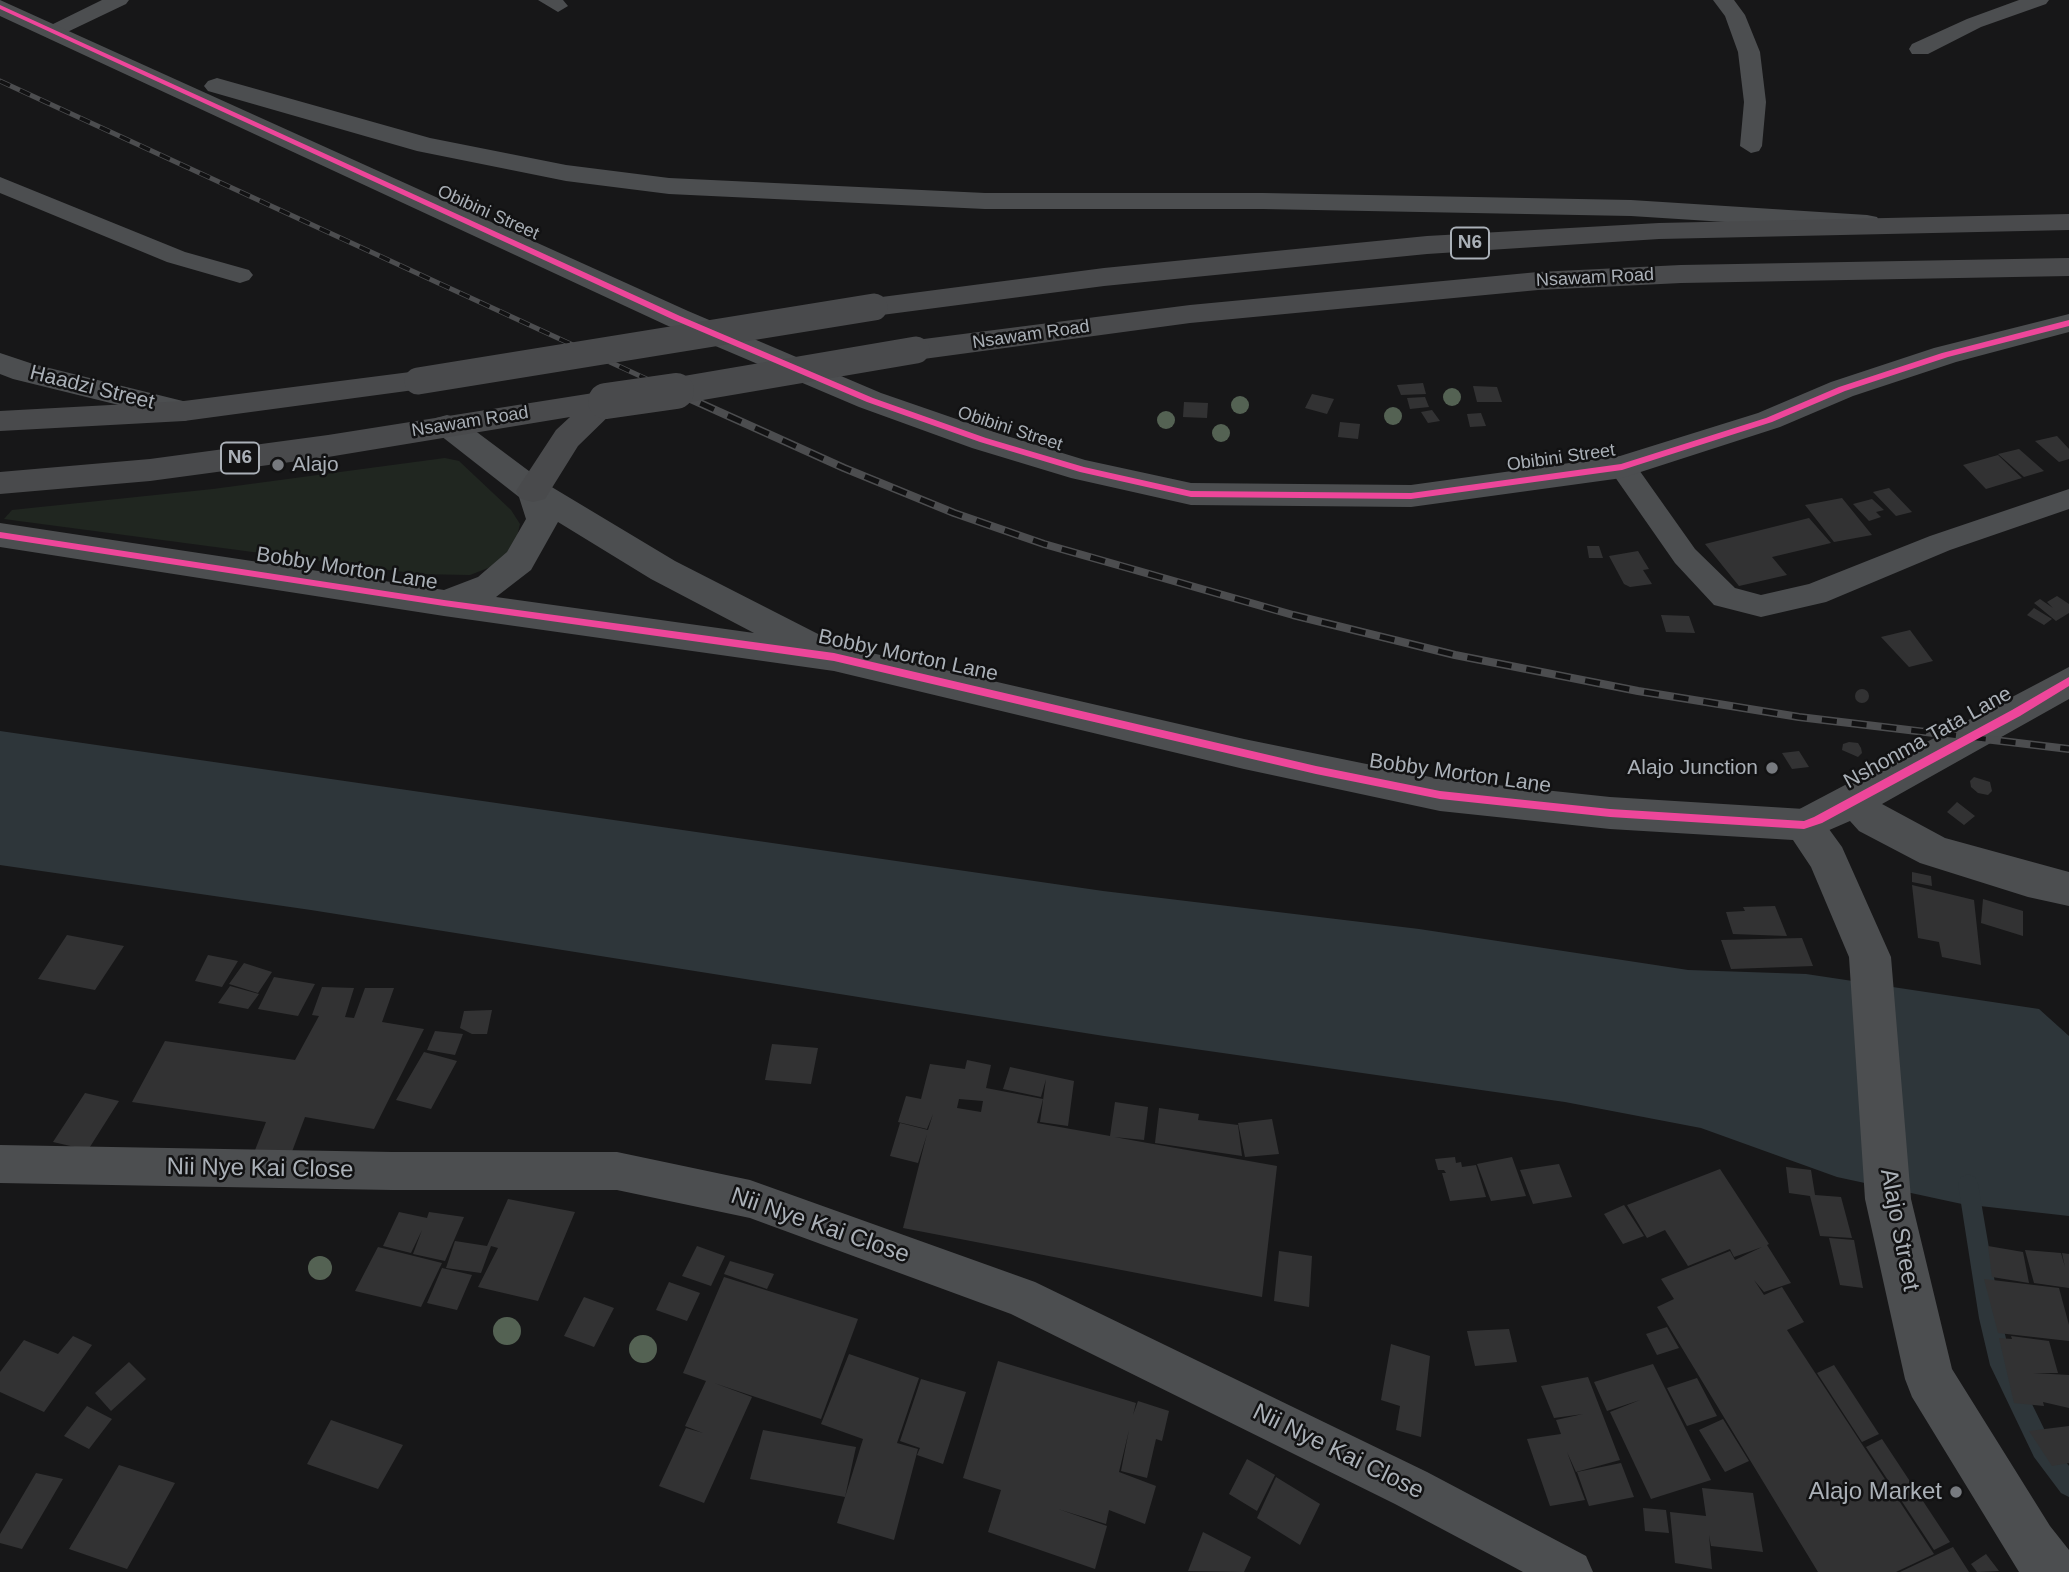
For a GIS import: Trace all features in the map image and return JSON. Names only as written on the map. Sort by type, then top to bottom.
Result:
[{"type":"highway","name":"Nsawam Road","points":[[0,421],[184,411],[410,383],[874,307],[1104,277],[1427,246],[1659,231],[2069,222]]},
{"type":"highway","name":"Nsawam Road","points":[[0,483],[164,468],[328,446],[462,423],[747,381],[916,350],[1190,314],[1538,281],[1681,274],[2069,267]]},
{"type":"highway","points":[[410,383],[462,423]]},
{"type":"highway","points":[[533,491],[567,438],[606,401]]},
{"type":"street","name":"Obibini Street","points":[[0,7],[677,318],[870,400],[982,440],[1083,470],[1191,494],[1411,496],[1622,467],[1769,420],[1842,390],[1945,355],[2069,323]]},
{"type":"street","points":[[67,37],[232,91],[426,145],[566,173],[669,186],[985,201],[1264,201],[1631,208],[1893,225]]},
{"type":"street","name":"Haadzi Street","points":[[0,363],[24,372],[184,411]]},
{"type":"street","name":"Bobby Morton Lane","points":[[462,423],[533,491],[663,570],[834,657]]},
{"type":"street","points":[[444,603],[490,586],[519,561],[531,545],[543,519],[533,491]]},
{"type":"street","name":"Bobby Morton Lane","points":[[0,534],[444,603],[834,657],[1244,754],[1440,795],[1610,813],[1804,825]]},
{"type":"street","name":"Nshonma Tata Lane","points":[[1804,825],[2016,713],[2069,681]]},
{"type":"street","points":[[1854,800],[1873,820],[1934,851],[2028,880],[2069,889]]},
{"type":"street","name":"Alajo Street","points":[[1804,825],[1828,859],[1870,957],[1888,1199],[1930,1379],[2031,1545],[2053,1572]]},
{"type":"lane","points":[[67,37],[119,0]]},
{"type":"lane","points":[[1723,0],[1735,15],[1749,52],[1755,102],[1751,146]]},
{"type":"lane","points":[[1920,49],[1974,23],[2039,0]]},
{"type":"lane","points":[[0,184],[69,215],[176,257],[240,275]]},
{"type":"lane","points":[[1622,467],[1685,556],[1726,597],[1761,606],[1815,594],[1940,543],[2069,499]]},
{"type":"lane","name":"Nii Nye Kai Close","points":[[0,1164],[392,1171],[617,1171],[750,1199],[1020,1297],[1411,1488],[1570,1572]]},
{"type":"shaded area","points":[[445,458],[459,461],[511,510],[520,524],[514,548],[493,566],[470,575],[419,574],[4,519],[12,510],[213,489]]},
{"type":"shaded area","points":[[0,731],[1103,891],[1419,929],[1688,970],[1806,974],[2039,1009],[2069,1036],[2069,1216],[1962,1204],[1837,1177],[1701,1128],[1565,1102],[1104,1036],[311,910],[0,865]]},
{"type":"building","points":[[1423,383],[1426,394],[1401,395],[1397,385]]},
{"type":"building","points":[[1473,386],[1497,387],[1502,402],[1477,402]]},
{"type":"building","points":[[1312,394],[1334,399],[1327,414],[1305,408]]},
{"type":"building","points":[[1425,397],[1429,407],[1410,409],[1407,398]]},
{"type":"building","points":[[1184,402],[1208,403],[1207,418],[1183,417]]},
{"type":"building","points":[[1432,410],[1440,421],[1428,423],[1421,412]]},
{"type":"building","points":[[1481,413],[1486,426],[1470,427],[1467,414]]},
{"type":"building","points":[[1340,422],[1360,424],[1358,439],[1338,437]]},
{"type":"building","points":[[2057,436],[2069,449],[2069,459],[2059,462],[2035,441]]},
{"type":"building","points":[[2019,449],[2044,471],[2024,477],[1998,454]]},
{"type":"building","points":[[1998,455],[2022,478],[1986,489],[1963,465]]},
{"type":"building","points":[[1889,488],[1912,512],[1896,516],[1873,492]]},
{"type":"building","points":[[1842,498],[1872,535],[1834,542],[1805,505]]},
{"type":"building","points":[[1872,499],[1884,510],[1876,512],[1881,517],[1869,521],[1853,504]]},
{"type":"building","points":[[1809,518],[1831,543],[1772,557],[1787,575],[1739,586],[1705,544]]},
{"type":"building","points":[[1587,546],[1599,546],[1603,558],[1589,558]]},
{"type":"building","points":[[1638,551],[1649,569],[1643,570],[1652,584],[1630,587],[1624,584],[1609,556]]},
{"type":"building","points":[[2057,596],[2069,604],[2069,613],[2056,621],[2034,603],[2040,599],[2053,608],[2047,602]]},
{"type":"building","points":[[2034,608],[2052,619],[2044,625],[2027,615]]},
{"type":"building","points":[[1661,615],[1689,616],[1695,633],[1666,632]]},
{"type":"building","points":[[1910,630],[1933,661],[1909,667],[1881,637]]},
{"type":"building","points":[[1859,689],[1865,689],[1869,696],[1865,703],[1859,703],[1855,699],[1855,693]]},
{"type":"building","points":[[1858,743],[1861,748],[1862,753],[1858,757],[1842,750],[1843,744]]},
{"type":"building","points":[[1799,751],[1809,767],[1792,769],[1782,753]]},
{"type":"building","points":[[1974,777],[1990,782],[1992,791],[1988,795],[1978,793],[1971,787],[1970,781]]},
{"type":"building","points":[[1957,802],[1975,816],[1964,825],[1947,812]]},
{"type":"building","points":[[1912,872],[1931,876],[1932,886],[1912,882]]},
{"type":"building","points":[[1912,885],[1974,900],[1981,965],[1942,957],[1939,942],[1918,938]]},
{"type":"building","points":[[1983,899],[2023,911],[2023,936],[1981,923]]},
{"type":"building","points":[[1775,906],[1787,936],[1733,934],[1726,912],[1745,911],[1743,907]]},
{"type":"building","points":[[67,935],[124,946],[95,990],[38,979]]},
{"type":"building","points":[[1802,938],[1813,966],[1731,969],[1721,940]]},
{"type":"building","points":[[208,955],[238,961],[222,987],[195,981]]},
{"type":"building","points":[[244,963],[272,972],[258,993],[229,984]]},
{"type":"building","points":[[274,977],[315,984],[298,1016],[258,1009]]},
{"type":"building","points":[[230,986],[259,994],[248,1009],[218,1003]]},
{"type":"building","points":[[322,987],[354,988],[345,1017],[354,1018],[365,988],[394,988],[382,1022],[424,1029],[374,1129],[305,1117],[287,1165],[250,1163],[266,1122],[132,1102],[165,1041],[295,1060],[319,1016],[312,1015]]},
{"type":"building","points":[[492,1010],[487,1034],[472,1034],[460,1028],[464,1011]]},
{"type":"building","points":[[435,1031],[463,1034],[455,1055],[427,1050]]},
{"type":"building","points":[[772,1044],[818,1048],[811,1084],[765,1080]]},
{"type":"building","points":[[424,1052],[457,1061],[431,1109],[396,1100]]},
{"type":"building","points":[[967,1060],[991,1065],[986,1088],[1043,1099],[1037,1123],[1110,1136],[1115,1102],[1148,1107],[1144,1140],[1114,1137],[1277,1166],[1262,1297],[903,1228],[927,1134],[918,1163],[890,1156],[900,1123],[928,1130],[933,1114],[927,1129],[898,1122],[906,1096],[921,1099],[930,1064],[965,1069]],"holes":[[[959,1099],[983,1101],[981,1112],[957,1108]]]},
{"type":"building","points":[[1010,1067],[1074,1081],[1068,1126],[1040,1122],[1046,1079],[1041,1097],[1003,1089]]},
{"type":"building","points":[[85,1093],[119,1101],[88,1150],[53,1142]]},
{"type":"building","points":[[1159,1108],[1199,1114],[1198,1120],[1238,1125],[1242,1156],[1155,1143]]},
{"type":"building","points":[[1272,1119],[1279,1154],[1245,1157],[1238,1123]]},
{"type":"building","points":[[1455,1157],[1456,1163],[1461,1162],[1462,1167],[1476,1165],[1486,1197],[1450,1201],[1442,1173],[1446,1173],[1444,1170],[1438,1170],[1435,1159]]},
{"type":"building","points":[[1512,1157],[1526,1196],[1491,1201],[1477,1164]]},
{"type":"building","points":[[1559,1164],[1572,1197],[1533,1204],[1520,1170]]},
{"type":"building","points":[[1786,1167],[1811,1170],[1815,1195],[1841,1197],[1852,1238],[1820,1236],[1810,1196],[1789,1193]]},
{"type":"building","points":[[1720,1169],[1791,1283],[1764,1292],[1754,1280],[1764,1295],[1782,1287],[1804,1322],[1787,1330],[1934,1554],[1896,1572],[1818,1572],[1657,1307],[1674,1299],[1661,1279],[1730,1251],[1735,1260],[1762,1247],[1734,1257],[1730,1249],[1688,1266],[1665,1230],[1647,1238],[1627,1205]]},
{"type":"building","points":[[508,1199],[575,1212],[538,1301],[478,1287],[498,1248],[491,1246],[481,1273],[446,1268],[455,1241],[487,1246]]},
{"type":"building","points":[[1624,1205],[1644,1236],[1623,1244],[1604,1214]]},
{"type":"building","points":[[399,1212],[427,1218],[429,1212],[464,1217],[445,1261],[413,1254],[422,1230],[411,1253],[383,1246]]},
{"type":"building","points":[[1829,1238],[1854,1240],[1863,1288],[1840,1285]]},
{"type":"building","points":[[697,1246],[725,1256],[711,1286],[682,1276]]},
{"type":"building","points":[[1988,1246],[2023,1252],[2029,1283],[1992,1277]]},
{"type":"building","points":[[378,1247],[442,1263],[421,1307],[355,1291]]},
{"type":"building","points":[[2025,1250],[2061,1253],[2065,1267],[2062,1253],[2069,1254],[2069,1288],[2034,1283]]},
{"type":"building","points":[[1279,1251],[1312,1256],[1309,1307],[1274,1301]]},
{"type":"building","points":[[730,1261],[774,1274],[767,1289],[724,1274]]},
{"type":"building","points":[[442,1268],[472,1275],[457,1310],[427,1303]]},
{"type":"building","points":[[724,1277],[858,1319],[821,1419],[714,1383],[752,1397],[704,1503],[659,1486],[686,1428],[703,1433],[685,1426],[706,1381],[683,1373]]},
{"type":"building","points":[[1984,1279],[2059,1288],[2069,1325],[2069,1341],[1998,1333]]},
{"type":"building","points":[[669,1282],[700,1293],[687,1321],[656,1310]]},
{"type":"building","points":[[584,1297],[614,1308],[594,1347],[564,1336]]},
{"type":"building","points":[[1667,1327],[1679,1348],[1657,1355],[1646,1334]]},
{"type":"building","points":[[1509,1329],[1517,1362],[1475,1366],[1467,1331]]},
{"type":"building","points":[[73,1336],[92,1345],[44,1412],[0,1392],[0,1372],[24,1340],[58,1354]]},
{"type":"building","points":[[2011,1336],[2049,1341],[2058,1373],[2033,1373],[2069,1375],[2069,1408],[2043,1402],[2044,1406],[2014,1403],[1999,1338],[2012,1339]]},
{"type":"building","points":[[1391,1344],[1430,1356],[1421,1437],[1396,1430],[1400,1406],[1381,1400]]},
{"type":"building","points":[[849,1354],[919,1378],[897,1443],[918,1449],[894,1540],[837,1523],[863,1439],[821,1424]]},
{"type":"building","points":[[998,1361],[1136,1403],[1133,1415],[1138,1401],[1169,1411],[1162,1441],[1156,1439],[1147,1478],[1121,1471],[1129,1430],[1119,1472],[1156,1486],[1145,1524],[1109,1510],[1106,1524],[1058,1509],[1107,1526],[1095,1569],[988,1532],[1001,1490],[963,1478]]},
{"type":"building","points":[[129,1362],[146,1379],[111,1411],[95,1393]]},
{"type":"building","points":[[1653,1364],[1711,1480],[1651,1499],[1610,1412],[1640,1400],[1607,1411],[1594,1382]]},
{"type":"building","points":[[1834,1365],[1879,1434],[1862,1442],[1817,1373]]},
{"type":"building","points":[[1588,1377],[1620,1460],[1576,1472],[1567,1452],[1585,1500],[1550,1506],[1527,1439],[1561,1434],[1556,1420],[1583,1414],[1554,1418],[1541,1386]]},
{"type":"building","points":[[1697,1378],[1717,1416],[1687,1426],[1667,1388]]},
{"type":"building","points":[[921,1379],[966,1392],[943,1464],[917,1455],[920,1448],[900,1441]]},
{"type":"building","points":[[87,1406],[112,1419],[89,1449],[64,1436]]},
{"type":"building","points":[[1723,1419],[1749,1461],[1725,1472],[1699,1430]]},
{"type":"building","points":[[331,1420],[403,1445],[378,1489],[307,1464]]},
{"type":"building","points":[[2069,1426],[2069,1463],[2052,1466],[2029,1431]]},
{"type":"building","points":[[763,1430],[856,1447],[845,1497],[750,1479]]},
{"type":"building","points":[[1882,1439],[1950,1542],[1934,1550],[1866,1447]]},
{"type":"building","points":[[1247,1459],[1275,1475],[1257,1511],[1229,1494]]},
{"type":"building","points":[[1621,1463],[1634,1497],[1589,1506],[1577,1472]]},
{"type":"building","points":[[119,1465],[175,1483],[127,1569],[69,1549]]},
{"type":"building","points":[[36,1473],[63,1479],[22,1549],[0,1543],[0,1534]]},
{"type":"building","points":[[1276,1477],[1320,1504],[1300,1545],[1257,1518]]},
{"type":"building","points":[[1702,1488],[1753,1493],[1763,1552],[1711,1546],[1709,1535],[1712,1569],[1675,1563],[1670,1512],[1706,1516]]},
{"type":"building","points":[[1643,1508],[1666,1510],[1669,1533],[1645,1531]]},
{"type":"building","points":[[1203,1532],[1251,1557],[1244,1572],[1188,1571]]},
{"type":"building","points":[[1953,1547],[1969,1572],[1900,1572]]},
{"type":"building","points":[[1986,1554],[1999,1571],[1977,1572],[1971,1564]]},
{"type":"waterway","points":[[1968,1184],[1990,1318],[2001,1365],[2042,1449],[2069,1485]]},
{"type":"railway","points":[[0,81],[677,393]]},
{"type":"railway","points":[[673,391],[844,468],[954,513],[1044,544],[1293,615],[1455,655],[1638,691],[1799,717],[2069,749]]},
{"type":"cycle path","points":[[0,7],[677,318],[870,400],[983,440],[1083,470],[1191,494],[1411,496],[1622,467],[1769,420],[1842,389],[1945,355],[2069,323]]},
{"type":"cycle path","points":[[0,535],[444,603],[834,657],[1316,770],[1440,795],[1610,813],[1804,825],[1818,820],[2016,713],[2069,681]]},
{"type":"place","name":"Alajo","points":[[278,465]]},
{"type":"place","name":"Alajo Junction","points":[[1772,768]]},
{"type":"place","name":"Alajo Market","points":[[1956,1492]]}]
